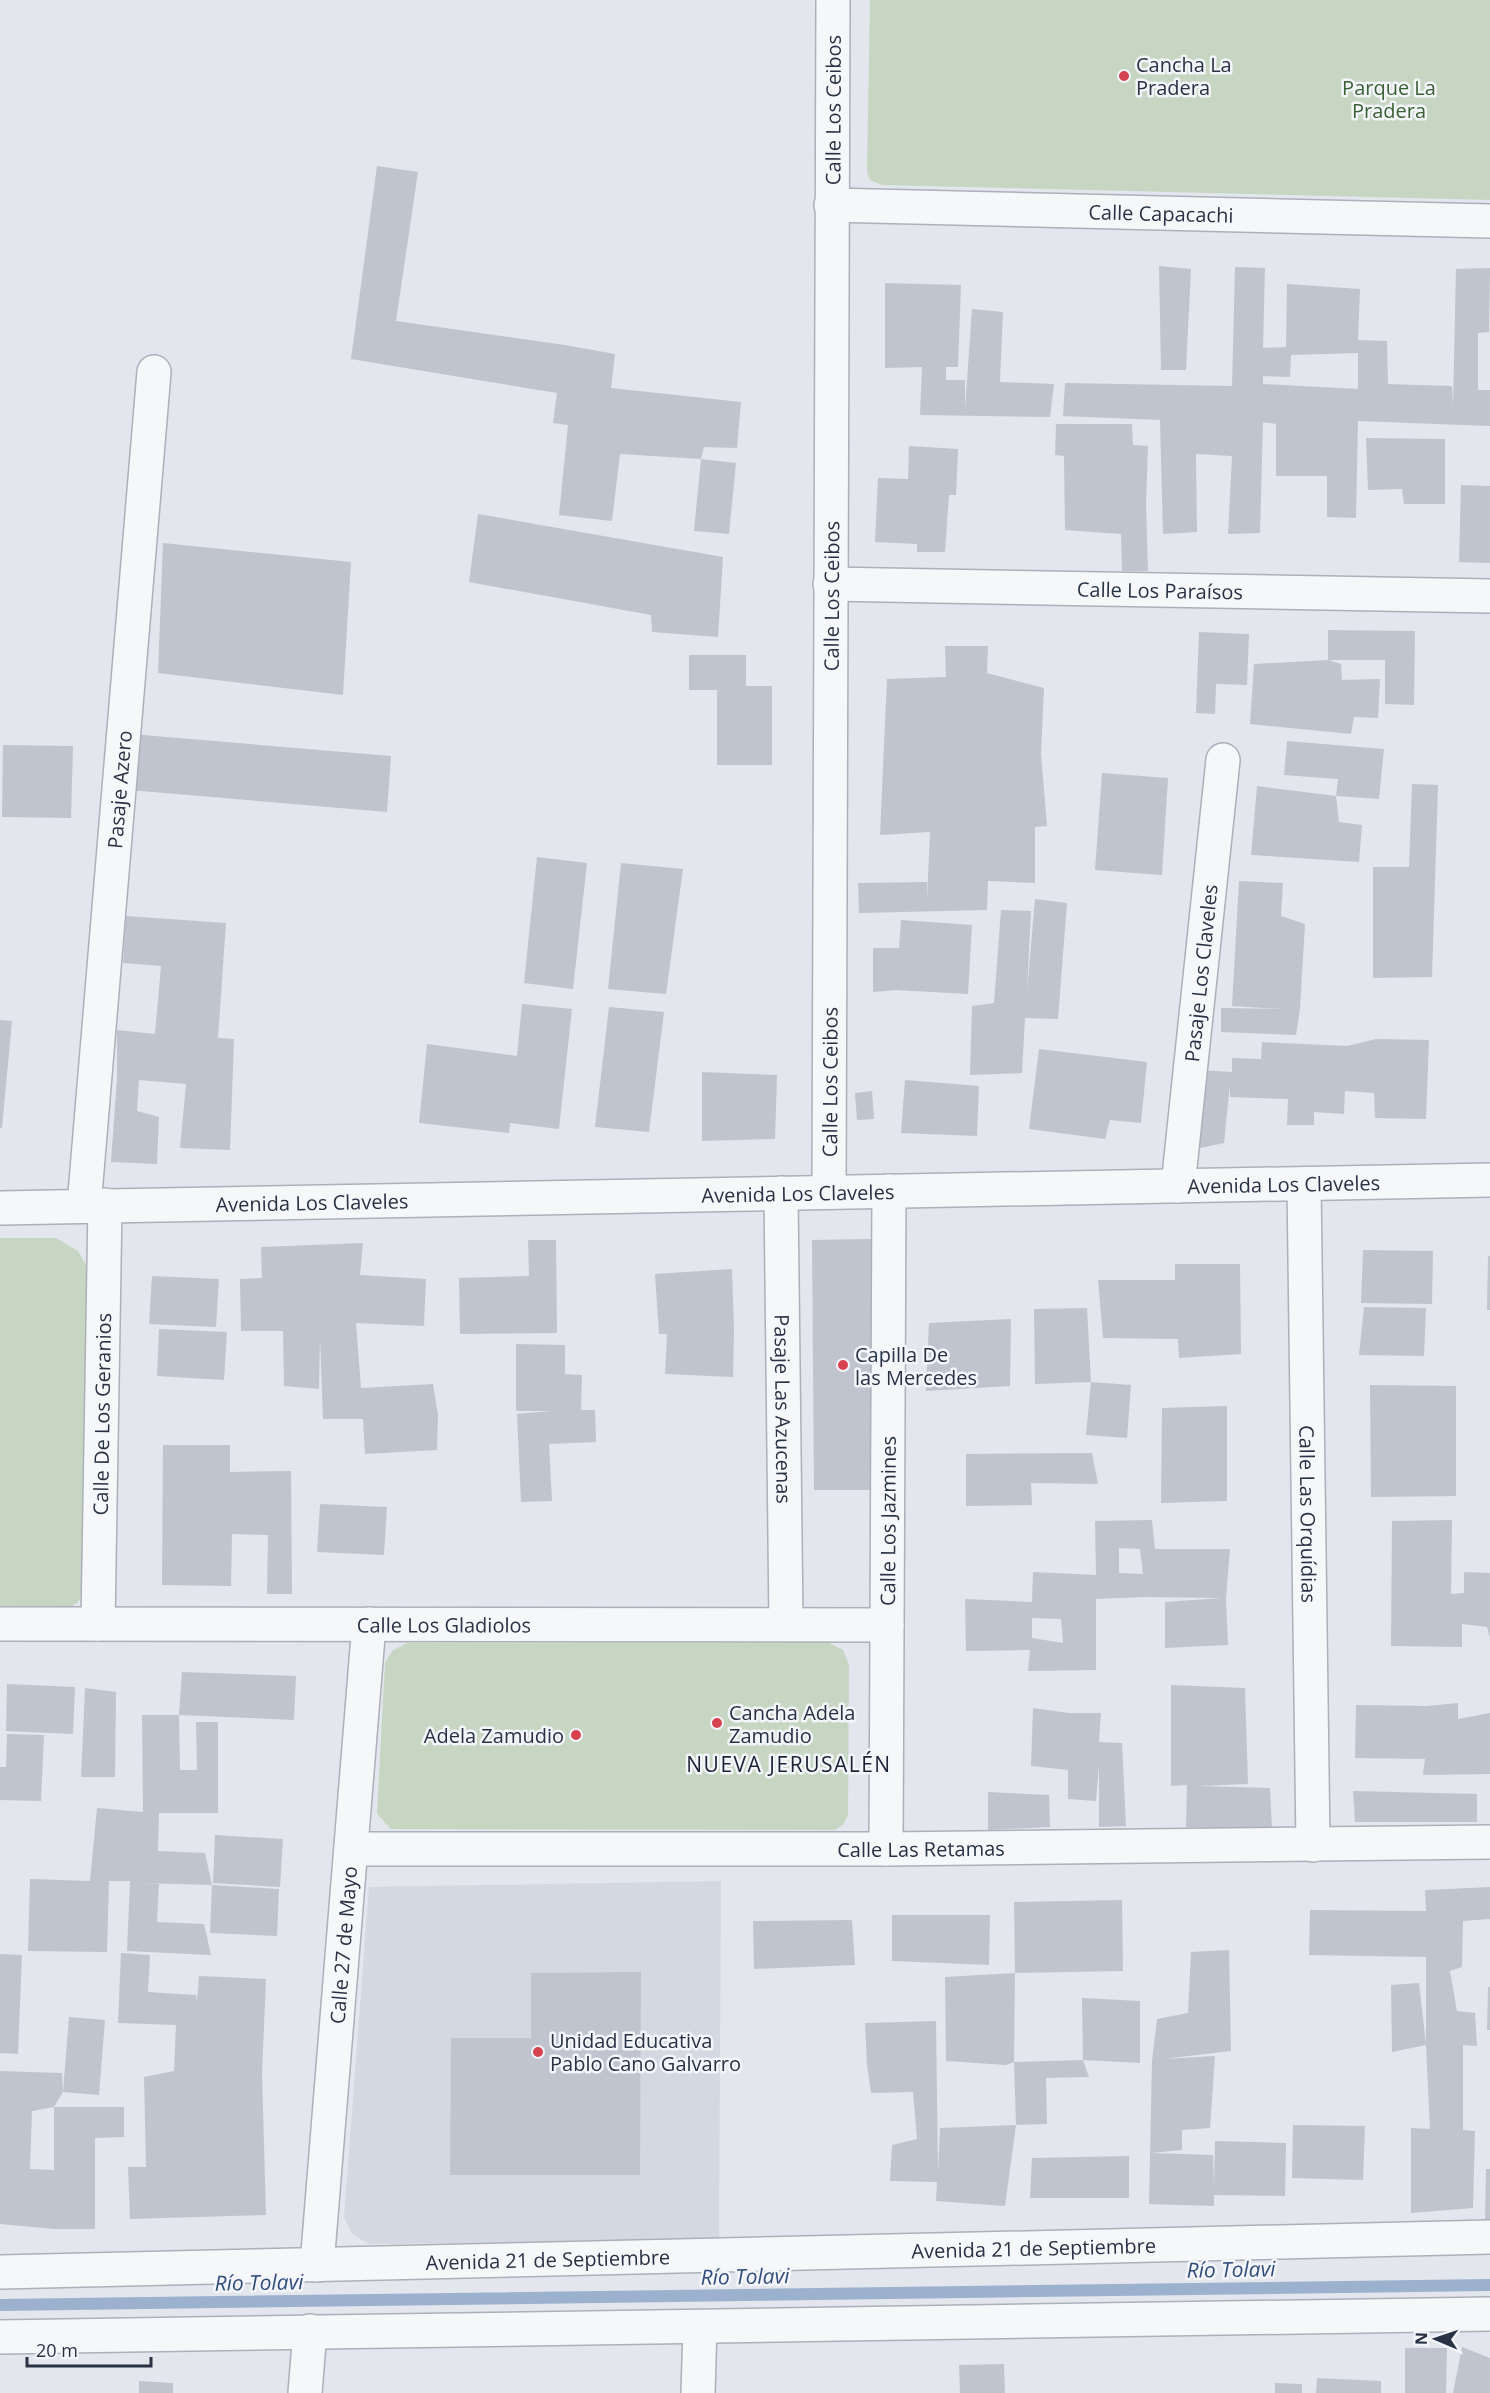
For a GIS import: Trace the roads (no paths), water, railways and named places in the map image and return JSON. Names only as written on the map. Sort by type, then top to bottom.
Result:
[{"type":"street","name":"Calle Los Ceibos","points":[[829,1192],[833,0]]},
{"type":"street","name":"Calle Capacachi","points":[[831,205],[1490,221]]},
{"type":"street","name":"Pasaje Azero","points":[[95,1205],[153,372]]},
{"type":"street","name":"Calle Los Paraísos","points":[[830,584],[1490,596]]},
{"type":"street","name":"Pasaje Los Claveles","points":[[1178,1186],[1222,760]]},
{"type":"street","name":"Avenida Los Claveles","points":[[0,1208],[1490,1180]]},
{"type":"street","name":"Calle Las Orquídias","points":[[1304,1184],[1313,1845]]},
{"type":"street","name":"Calle Los Jazmines","points":[[886,1849],[889,1191]]},
{"type":"street","name":"Pasaje Las Azucenas","points":[[782,1193],[786,1624]]},
{"type":"street","name":"Calle De Los Geranios","points":[[95,1205],[98,1624]]},
{"type":"street","name":"Calle Los Gladiolos","points":[[0,1624],[887,1625]]},
{"type":"street","name":"Calle 27 de Mayo","points":[[317,2265],[369,1624]]},
{"type":"street","name":"Calle Las Retamas","points":[[351,1849],[886,1849],[1490,1842]]},
{"type":"street","name":"Avenida 21 de Septiembre","points":[[0,2272],[1490,2237]]},
{"type":"street","points":[[0,2337],[1490,2314]]},
{"type":"street","points":[[698,2393],[700,2327]]},
{"type":"street","points":[[305,2393],[310,2331]]},
{"type":"waterway","name":"Río Tolavi","points":[[0,2305],[1490,2285]]},
{"type":"place","name":"Cancha La Pradera","points":[[1124,76]]},
{"type":"place","name":"Capilla De las Mercedes","points":[[843,1365]]},
{"type":"place","name":"Cancha Adela Zamudio","points":[[717,1723]]},
{"type":"place","name":"Adela Zamudio","points":[[576,1735]]},
{"type":"place","name":"Unidad Educativa Pablo Cano Galvarro","points":[[538,2052]]},
{"type":"district","name":"NUEVA JERUSALÉN","points":[[789,1764]]},
{"type":"park label","name":"Parque La Pradera","points":[[1389,98]]}]
